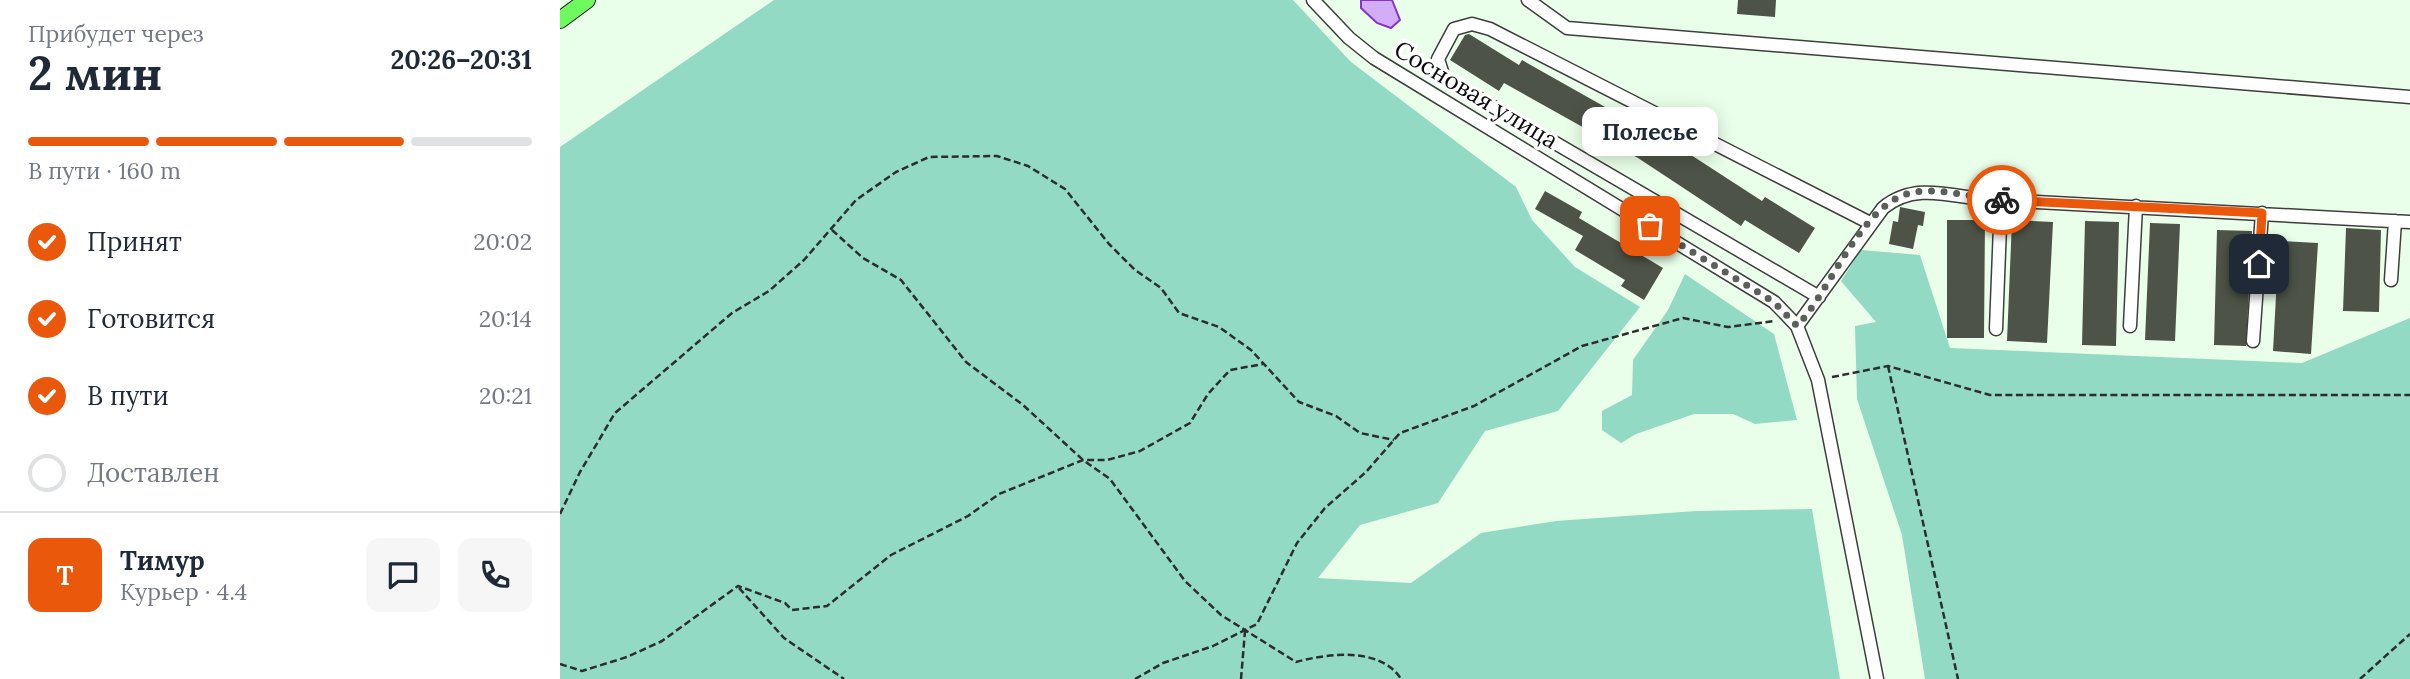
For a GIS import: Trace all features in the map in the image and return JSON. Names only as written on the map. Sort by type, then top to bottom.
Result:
[{"type":"main road","points":[[560,20],[587,0]]},
{"type":"street","name":"Сосновая улица","points":[[1313,0],[1354,43],[1374,58],[1774,302],[1796,325]]},
{"type":"street","points":[[1528,0],[1567,28],[2410,97]]},
{"type":"street","points":[[1819,296],[1444,78],[1438,59],[1454,29],[1472,24],[1490,29],[1870,223]]},
{"type":"street","points":[[1877,679],[1818,380],[1796,325],[1870,223],[1891,201],[1919,191],[2001,200],[2410,222]]},
{"type":"street","points":[[1996,329],[2001,200]]},
{"type":"street","points":[[2130,326],[2136,206]]},
{"type":"street","points":[[2253,341],[2262,213]]},
{"type":"street","points":[[2391,280],[2395,221]]},
{"type":"path","points":[[560,514],[580,472],[615,413],[732,313],[769,291],[832,230],[856,200],[896,172],[929,157],[997,156],[1028,166],[1065,189],[1109,244],[1135,270],[1161,288],[1179,313],[1219,327],[1251,350],[1299,402],[1336,416],[1360,433],[1394,440]]},
{"type":"path","points":[[832,230],[863,258],[901,280],[966,362],[1023,405],[1083,460],[1110,479],[1185,581],[1220,615],[1296,662],[1327,654],[1385,661],[1393,666],[1401,679]]},
{"type":"path","points":[[1135,679],[1163,663],[1213,646],[1257,624],[1280,583],[1297,543],[1325,508],[1366,472],[1400,433],[1474,406],[1582,346],[1683,318],[1728,327],[1796,325]]},
{"type":"path","points":[[738,586],[785,603],[792,610],[827,606],[891,555],[968,516],[999,494],[1083,460],[1107,460],[1140,451],[1190,423],[1208,394],[1230,370],[1263,364]]},
{"type":"path","points":[[1818,380],[1888,366],[1990,395],[2410,395]]},
{"type":"path","points":[[1888,366],[1958,679]]},
{"type":"path","points":[[560,664],[582,671],[627,657],[662,641],[738,586]]},
{"type":"path","points":[[738,586],[784,638],[844,679]]},
{"type":"path","points":[[1241,679],[1245,630]]},
{"type":"path","points":[[2360,679],[2410,634]]},
{"type":"shaded area","points":[[774,0],[1293,0],[1351,62],[1516,187],[1532,220],[1575,267],[1640,307],[1558,411],[1485,431],[1438,503],[1360,525],[1318,578],[1411,583],[1481,533],[1556,521],[1696,511],[1812,509],[1840,679],[560,679],[560,147]]},
{"type":"shaded area","points":[[1361,0],[1392,0],[1400,20],[1391,28],[1377,23],[1361,8]]},
{"type":"shaded area","points":[[1861,250],[1920,255],[1950,348],[2302,363],[2410,318],[2410,679],[1925,679],[1902,535],[1857,399],[1855,326],[1876,322],[1841,281]]},
{"type":"shaded area","points":[[1685,274],[1774,334],[1797,420],[1755,424],[1733,414],[1694,414],[1636,434],[1621,443],[1602,430],[1602,411],[1632,395],[1633,360],[1668,310]]},
{"type":"building","points":[[1738,0],[1776,0],[1775,17],[1737,14]]},
{"type":"building","points":[[1469,34],[1519,65],[1522,60],[1653,134],[1654,131],[1762,201],[1765,197],[1815,228],[1799,253],[1745,220],[1741,226],[1638,158],[1504,83],[1499,91],[1450,60],[1465,35]]},
{"type":"building","points":[[1545,191],[1582,212],[1579,218],[1663,268],[1644,300],[1621,286],[1625,280],[1575,250],[1583,236],[1535,209]]},
{"type":"building","points":[[1900,207],[1925,212],[1923,226],[1918,225],[1913,249],[1889,244],[1893,221],[1898,222]]},
{"type":"building","points":[[1947,220],[1985,220],[1984,338],[1947,338]]},
{"type":"building","points":[[2012,220],[2053,222],[2047,343],[2007,341]]},
{"type":"building","points":[[2085,221],[2119,222],[2116,346],[2082,345]]},
{"type":"building","points":[[2150,223],[2180,224],[2175,341],[2145,340]]},
{"type":"building","points":[[2346,228],[2381,230],[2379,312],[2343,311]]},
{"type":"building","points":[[2217,230],[2252,231],[2246,346],[2214,345]]},
{"type":"building","points":[[2279,241],[2318,243],[2311,354],[2273,351]]},
{"type":"way so far","points":[[1650,226],[1774,302],[1797,326],[1810,311],[1859,236],[1882,208],[1899,196],[1919,191],[2002,200]]},
{"type":"place","name":"Полесье","points":[[1650,226]]},
{"type":"route","points":[[2002,200],[2262,213],[2259,264]]}]
